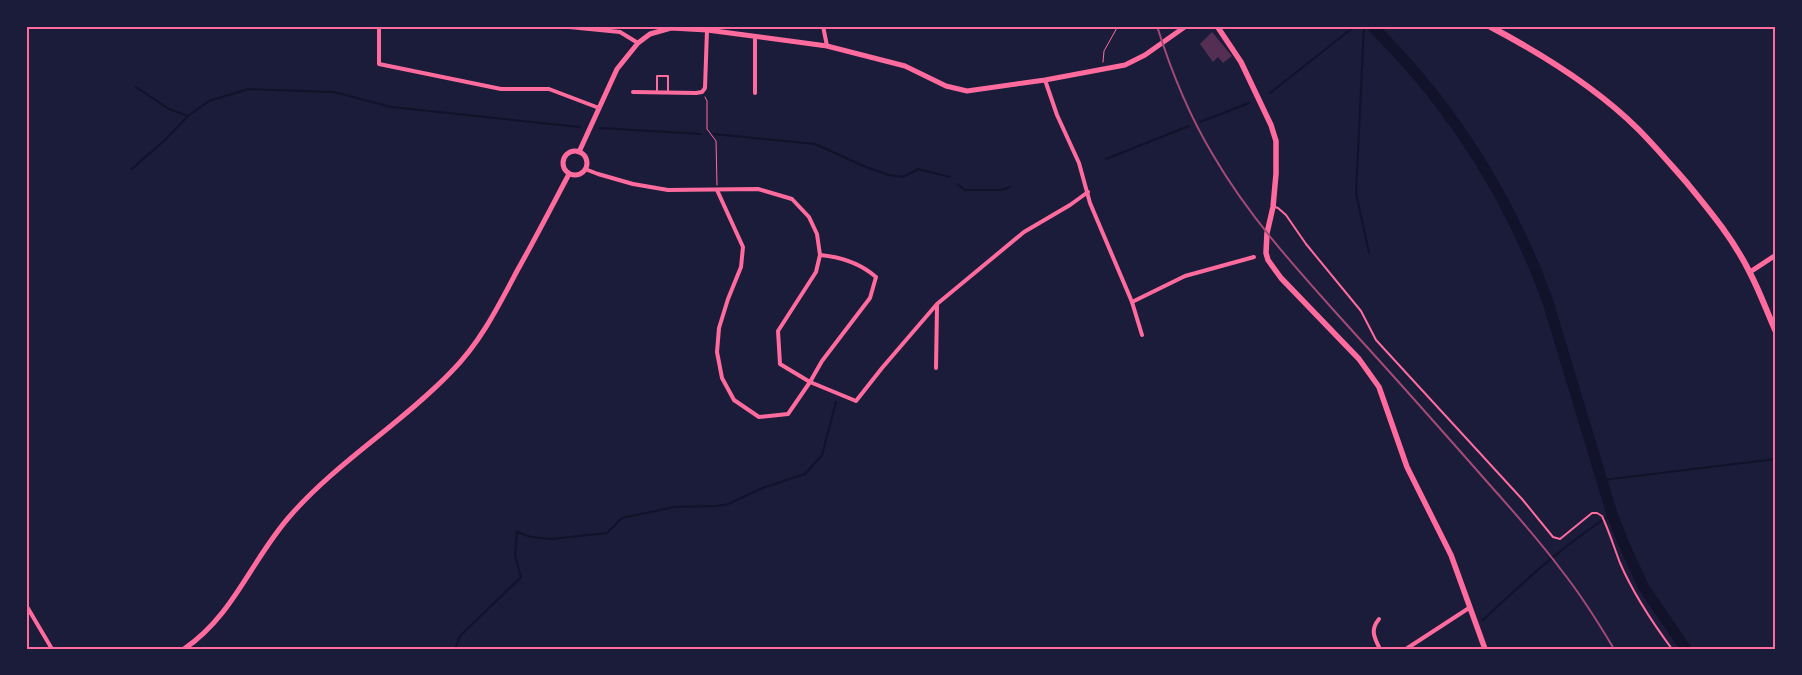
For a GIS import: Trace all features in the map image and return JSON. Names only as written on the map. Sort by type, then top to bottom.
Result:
[{"type":"main road","points":[[1217,26],[1242,62],[1271,125],[1276,141],[1277,158],[1273,207],[1267,233],[1266,253],[1268,260],[1281,278],[1359,359],[1379,387],[1407,467],[1451,555],[1485,649]]},
{"type":"main road","points":[[1489,26],[1561,68],[1605,100],[1637,128],[1665,157],[1714,214],[1750,272],[1776,332]]},
{"type":"street","points":[[379,26],[379,64],[501,89],[549,89],[598,108]]},
{"type":"street","points":[[559,26],[620,32],[638,43]]},
{"type":"street","points":[[618,26],[620,32]]},
{"type":"street","points":[[823,26],[827,46]]},
{"type":"street","points":[[579,152],[617,69],[638,43],[650,34],[671,28],[707,30],[827,46],[905,66],[946,86],[967,91],[1045,80],[1125,65],[1145,55],[1186,26]]},
{"type":"street","points":[[632,92],[702,92],[705,88],[707,30]]},
{"type":"street","points":[[755,37],[755,93]]},
{"type":"street","points":[[1045,80],[1056,115],[1079,163],[1090,203],[1132,302],[1142,335]]},
{"type":"street","points":[[571,152],[579,152],[586,159],[585,169],[576,175],[569,174],[564,168],[563,160],[571,152]]},
{"type":"street","points":[[585,169],[633,184],[668,190],[758,190],[792,199],[809,217],[817,234],[820,255],[816,272],[778,331],[780,364],[810,382],[856,401],[936,304],[1024,232],[1088,192]]},
{"type":"street","points":[[184,649],[216,623],[237,594],[261,554],[290,516],[329,478],[451,372],[478,341],[494,315],[569,174]]},
{"type":"street","points":[[717,190],[743,247],[741,267],[728,298],[719,328],[717,352],[722,378],[734,400],[759,417],[788,414],[822,361],[870,298],[876,277],[866,268],[836,257],[820,255]]},
{"type":"street","points":[[1750,272],[1776,255]]},
{"type":"street","points":[[1132,302],[1185,276],[1254,257]]},
{"type":"street","points":[[936,304],[936,368]]},
{"type":"street","points":[[26,605],[52,649]]},
{"type":"street","points":[[1406,649],[1469,608]]},
{"type":"street","points":[[1379,619],[1374,625],[1373,630],[1375,640],[1380,649]]},
{"type":"lane","points":[[657,92],[657,76],[668,76],[668,93]]},
{"type":"lane","points":[[1273,207],[1278,208],[1286,215],[1306,244],[1360,311],[1376,340],[1522,499],[1553,537],[1560,539],[1592,514],[1600,514],[1636,594],[1672,649]]},
{"type":"path","points":[[1103,69],[1104,51],[1118,26]]},
{"type":"path","points":[[702,92],[707,102],[707,129],[716,141],[717,190]]},
{"type":"building","points":[[1212,32],[1232,56],[1223,63],[1218,57],[1213,62],[1200,44]]},
{"type":"waterway","points":[[1270,93],[1355,26]]},
{"type":"waterway","points":[[1364,26],[1356,193],[1369,253]]},
{"type":"waterway","points":[[1372,26],[1427,87],[1452,119],[1475,153],[1515,224],[1547,299],[1612,514],[1623,542],[1644,588],[1686,649]]},
{"type":"waterway","points":[[136,87],[169,109],[188,116]]},
{"type":"waterway","points":[[132,169],[167,138],[188,116],[209,101],[248,89],[334,92],[391,107],[580,127]]},
{"type":"waterway","points":[[1200,122],[1249,103]]},
{"type":"waterway","points":[[1106,159],[1189,126]]},
{"type":"waterway","points":[[600,128],[701,134]]},
{"type":"waterway","points":[[714,134],[815,144],[866,167],[889,175],[903,177],[918,169],[950,177]]},
{"type":"waterway","points":[[957,184],[965,190],[1002,190],[1010,187]]},
{"type":"waterway","points":[[455,649],[460,636],[521,577],[515,555],[517,532],[531,537],[551,539],[607,533],[622,518],[674,507],[728,504],[765,487],[805,474],[822,455],[836,402]]},
{"type":"waterway","points":[[1603,480],[1776,459]]},
{"type":"waterway","points":[[1483,620],[1545,564],[1612,514]]},
{"type":"railway","points":[[1157,26],[1168,60],[1188,108],[1228,180],[1299,271],[1535,537],[1576,590],[1614,649]]}]
